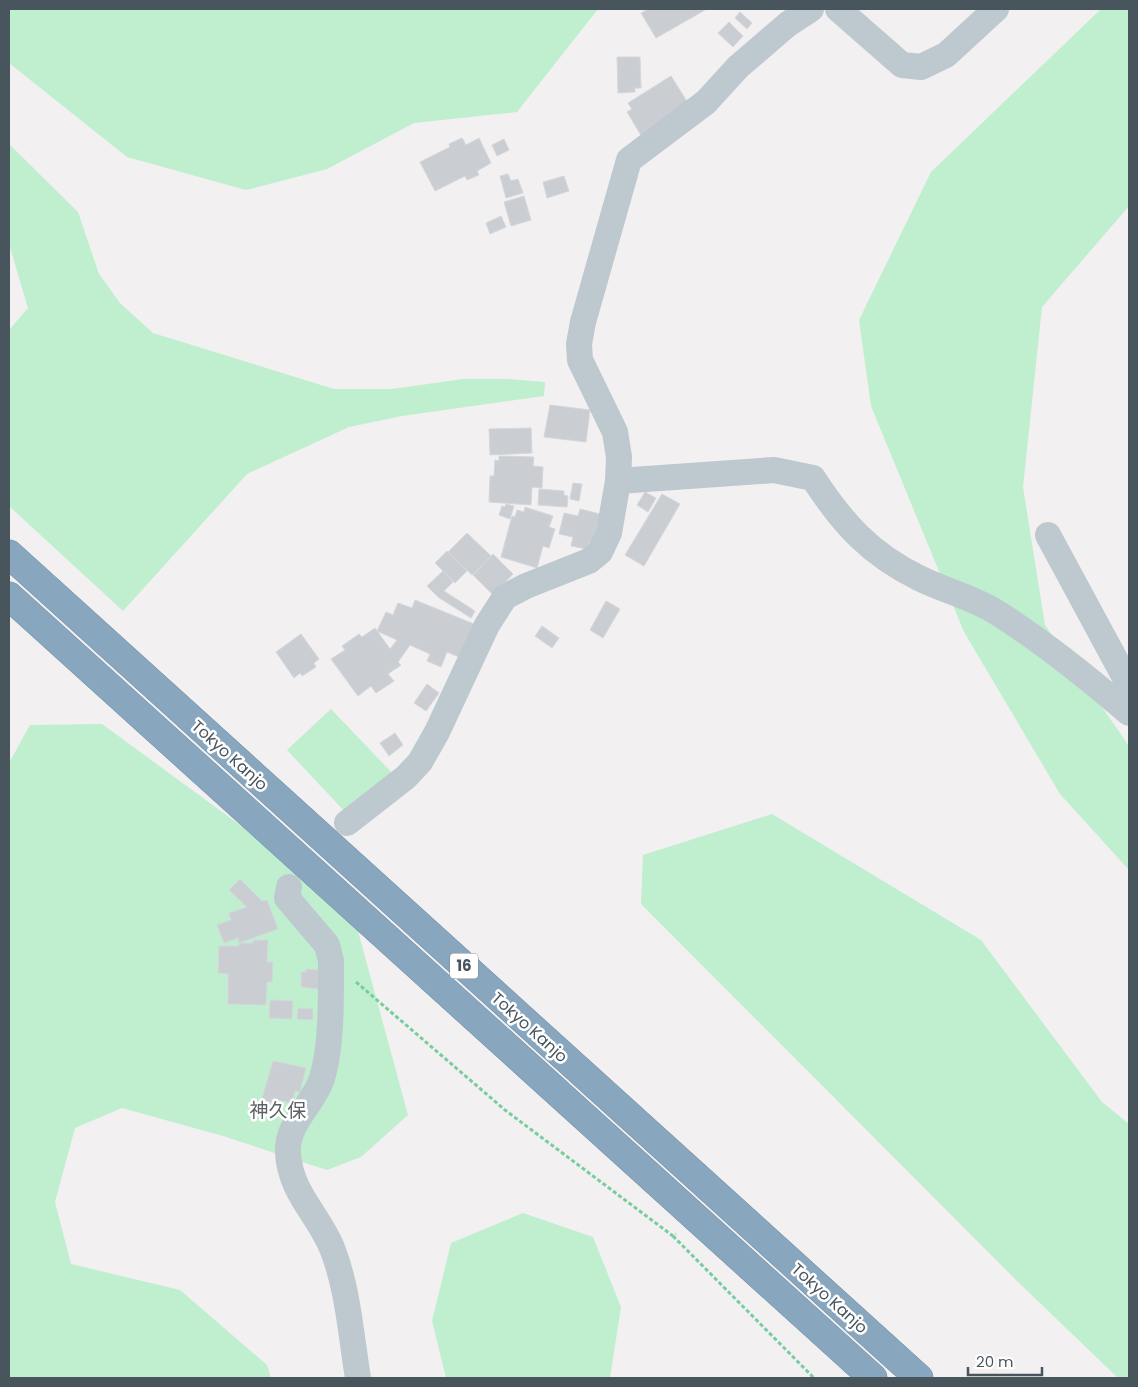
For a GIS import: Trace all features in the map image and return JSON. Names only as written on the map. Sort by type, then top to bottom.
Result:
[{"type":"highway","name":"Tokyo Kanjo","points":[[9,554],[918,1378]]},
{"type":"highway","name":"Tokyo Kanjo","points":[[9,596],[873,1378]]},
{"type":"street","points":[[347,823],[406,777],[420,762],[486,625],[505,597],[526,586],[588,561],[600,552],[609,533],[618,481],[619,456],[615,432],[580,360],[579,344],[583,322],[629,160],[706,102],[738,67],[788,24],[811,9]]},
{"type":"street","points":[[838,9],[902,65],[921,66],[946,55],[996,9]]},
{"type":"street","points":[[618,481],[661,480],[774,470],[813,478],[843,519],[878,555],[921,579],[959,594],[994,611],[1055,653],[1129,714]]},
{"type":"street","points":[[1048,534],[1129,685]]},
{"type":"street","points":[[289,887],[287,898],[327,945],[331,961],[327,1059],[322,1079],[308,1107],[293,1126],[288,1150],[290,1175],[332,1248],[344,1292],[358,1378]]},
{"type":"path","points":[[331,961],[505,1110],[673,1236],[814,1378]]},
{"type":"path","points":[[673,1236],[699,1221]]},
{"type":"green space","points":[[9,9],[598,9],[517,112],[414,123],[327,169],[246,190],[127,157],[9,63]]},
{"type":"green space","points":[[1101,9],[1129,9],[1129,206],[1042,307],[1023,487],[1045,625],[1129,746],[1129,870],[1060,794],[964,632],[871,406],[859,320],[931,172]]},
{"type":"green space","points":[[9,144],[78,212],[99,274],[120,303],[153,333],[334,389],[392,389],[463,379],[509,379],[545,382],[544,396],[402,416],[349,427],[247,474],[123,611],[9,506],[9,330],[28,308],[9,244]]},
{"type":"green space","points":[[331,709],[392,773],[348,815],[287,750]]},
{"type":"green space","points":[[102,724],[244,828],[358,931],[408,1115],[361,1157],[327,1170],[223,1136],[122,1108],[75,1128],[55,1202],[71,1264],[180,1290],[267,1365],[271,1378],[9,1378],[9,763],[30,725]]},
{"type":"green space","points":[[772,814],[981,940],[1102,1102],[1129,1124],[1129,1378],[1118,1378],[1015,1279],[641,904],[643,855]]},
{"type":"green space","points":[[523,1213],[593,1237],[621,1307],[610,1378],[446,1378],[432,1321],[451,1243]]},
{"type":"building","points":[[649,9],[705,10],[656,38],[641,13]]},
{"type":"building","points":[[740,12],[752,23],[747,29],[735,18]]},
{"type":"building","points":[[729,22],[743,36],[733,47],[718,33]]},
{"type":"building","points":[[617,57],[640,57],[641,88],[635,88],[635,92],[618,93]]},
{"type":"building","points":[[671,76],[688,103],[642,137],[627,112],[632,109],[628,103]]},
{"type":"building","points":[[462,138],[466,145],[479,138],[491,163],[477,171],[479,175],[467,180],[465,176],[435,191],[420,162],[450,147],[449,144]]},
{"type":"building","points":[[504,139],[509,150],[497,156],[492,145]]},
{"type":"building","points":[[508,174],[511,181],[518,179],[523,193],[506,198],[500,176]]},
{"type":"building","points":[[564,176],[569,191],[547,198],[543,182]]},
{"type":"building","points":[[524,196],[531,220],[511,226],[504,202]]},
{"type":"building","points":[[501,216],[506,227],[490,234],[486,223]]},
{"type":"building","points":[[550,405],[590,410],[586,442],[544,437]]},
{"type":"building","points":[[531,428],[532,453],[490,455],[489,429]]},
{"type":"building","points":[[499,456],[534,457],[533,466],[543,467],[542,488],[532,487],[531,505],[489,502],[490,476],[494,476],[495,460],[499,461]]},
{"type":"building","points":[[573,483],[582,484],[579,501],[570,499]]},
{"type":"building","points":[[539,489],[564,491],[564,495],[568,496],[567,507],[538,505]]},
{"type":"building","points":[[645,492],[656,498],[648,512],[637,505]]},
{"type":"building","points":[[662,494],[680,504],[644,566],[625,555]]},
{"type":"building","points":[[506,504],[514,506],[510,519],[499,515],[502,506],[505,507]]},
{"type":"building","points":[[525,507],[553,516],[549,527],[555,529],[549,548],[543,546],[537,568],[501,557],[512,516],[515,517],[517,510],[524,512]]},
{"type":"building","points":[[580,509],[600,514],[593,544],[589,543],[587,549],[571,546],[573,537],[559,534],[564,513],[578,516]]},
{"type":"building","points":[[467,533],[491,556],[472,575],[448,552]]},
{"type":"building","points":[[447,551],[467,571],[455,583],[435,563]]},
{"type":"building","points":[[493,554],[513,574],[493,595],[473,575]]},
{"type":"building","points":[[443,571],[453,582],[444,591],[475,611],[471,618],[438,597],[427,586]]},
{"type":"building","points":[[415,600],[474,624],[459,657],[447,652],[441,667],[427,661],[430,654],[410,645],[398,662],[401,665],[388,674],[394,681],[376,693],[371,686],[358,696],[331,659],[345,650],[342,646],[359,634],[362,637],[375,628],[377,631],[386,612],[393,615],[398,603],[412,608]],"holes":[[[377,631],[397,640],[390,649]]]},
{"type":"building","points":[[606,601],[620,609],[603,638],[590,630]]},
{"type":"building","points":[[542,626],[559,638],[552,648],[535,636]]},
{"type":"building","points":[[301,634],[319,659],[314,663],[316,667],[302,676],[300,673],[294,678],[276,652]]},
{"type":"building","points":[[427,684],[439,693],[426,711],[414,703]]},
{"type":"building","points":[[395,733],[403,745],[389,756],[380,743]]},
{"type":"building","points":[[240,879],[262,901],[267,900],[278,929],[239,943],[238,938],[224,943],[217,925],[231,920],[229,913],[247,907],[229,890]]},
{"type":"building","points":[[253,940],[268,940],[267,962],[273,962],[272,982],[267,982],[266,1005],[228,1004],[228,974],[218,973],[219,946],[239,946],[239,943],[253,943]]},
{"type":"building","points":[[306,969],[320,970],[320,989],[301,987],[301,972],[306,972]]},
{"type":"building","points":[[270,1000],[293,1001],[292,1019],[269,1018]]},
{"type":"building","points":[[298,1008],[313,1009],[313,1020],[297,1019]]},
{"type":"building","points":[[273,1061],[306,1068],[300,1092],[295,1091],[292,1103],[272,1099],[270,1107],[263,1105],[261,1102]]},
{"type":"district","name":"神久保","points":[[278,1110]]}]
